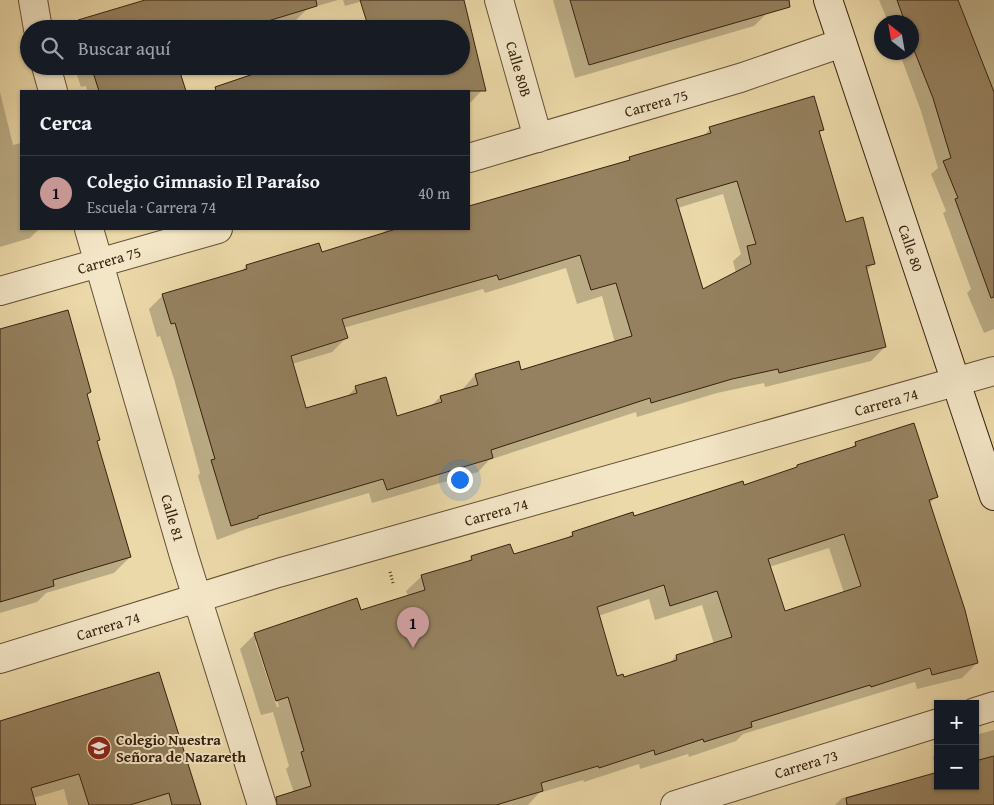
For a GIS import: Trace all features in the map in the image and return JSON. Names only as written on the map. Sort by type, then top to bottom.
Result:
[{"type":"street","points":[[32,0],[36,20]]},
{"type":"street","name":"Calle 80B","points":[[499,0],[538,138]]},
{"type":"street","name":"Calle 80","points":[[828,0],[994,496]]},
{"type":"street","name":"Carrera 75","points":[[470,158],[740,78],[842,43]]},
{"type":"street","points":[[49,75],[53,90]]},
{"type":"street","name":"Calle 81","points":[[89,230],[198,598],[262,805]]},
{"type":"street","name":"Carrera 75","points":[[0,291],[214,230]]},
{"type":"street","name":"Carrera 74","points":[[0,659],[278,573],[994,370]]},
{"type":"street","points":[[979,711],[994,706]]},
{"type":"street","name":"Carrera 73","points":[[675,805],[934,724]]},
{"type":"building","points":[[145,0],[316,0],[317,6],[271,20],[78,20]]},
{"type":"building","points":[[360,0],[464,0],[469,20],[366,20]]},
{"type":"building","points":[[570,0],[789,0],[790,7],[589,65]]},
{"type":"building","points":[[897,0],[958,0],[994,92],[994,297],[991,298],[955,199],[958,198],[943,161],[951,158],[933,98],[918,60],[919,15],[902,15]]},
{"type":"building","points":[[470,25],[486,91],[216,90],[215,87],[250,75],[470,75]]},
{"type":"building","points":[[94,75],[181,75],[186,90],[99,90]]},
{"type":"building","points":[[814,96],[824,130],[819,131],[846,222],[863,217],[875,264],[866,266],[886,347],[779,373],[778,369],[732,379],[651,403],[650,398],[491,450],[493,458],[387,490],[383,479],[258,516],[258,518],[231,526],[211,460],[215,459],[175,323],[171,324],[162,294],[247,269],[246,265],[319,243],[322,252],[393,230],[470,230],[470,206],[630,160],[629,157],[711,133],[709,127]],"holes":[[[737,181],[756,244],[747,246],[751,264],[703,289],[676,199]],[[580,255],[591,290],[616,283],[632,336],[521,370],[519,361],[475,374],[478,385],[440,396],[442,402],[397,416],[386,377],[355,386],[357,393],[306,408],[291,356],[348,338],[342,319],[497,275],[499,280]]]},
{"type":"building","points":[[68,310],[91,392],[87,394],[100,440],[97,441],[131,557],[53,580],[54,586],[0,602],[0,329]]},
{"type":"building","points":[[914,423],[938,497],[929,500],[965,610],[978,663],[932,675],[930,668],[871,687],[870,685],[751,722],[752,727],[704,742],[703,739],[655,755],[654,750],[599,768],[598,766],[541,783],[543,791],[496,805],[277,805],[276,797],[311,786],[301,752],[304,751],[288,697],[276,701],[254,633],[357,598],[361,610],[425,590],[421,575],[472,560],[471,556],[510,544],[514,554],[573,536],[572,532],[633,512],[634,516],[743,481],[744,485],[856,446],[855,442]],"holes":[[[844,534],[861,586],[785,611],[768,559]],[[664,585],[670,606],[717,591],[732,637],[676,655],[677,660],[624,677],[623,674],[617,676],[597,607]]]},
{"type":"building","name":"Colegio Nuestra Señora de Nazareth","points":[[159,672],[201,805],[172,805],[169,793],[130,805],[89,805],[79,774],[31,788],[36,805],[0,805],[0,721]]},
{"type":"building","points":[[994,756],[994,805],[847,805],[846,798],[934,773],[934,790],[979,790],[979,760]]},
{"type":"place","name":"Colegio Gimnasio El Paraíso","points":[[413,648]]},
{"type":"place","name":"Colegio Nuestra Señora de Nazareth","points":[[99,748]]}]
